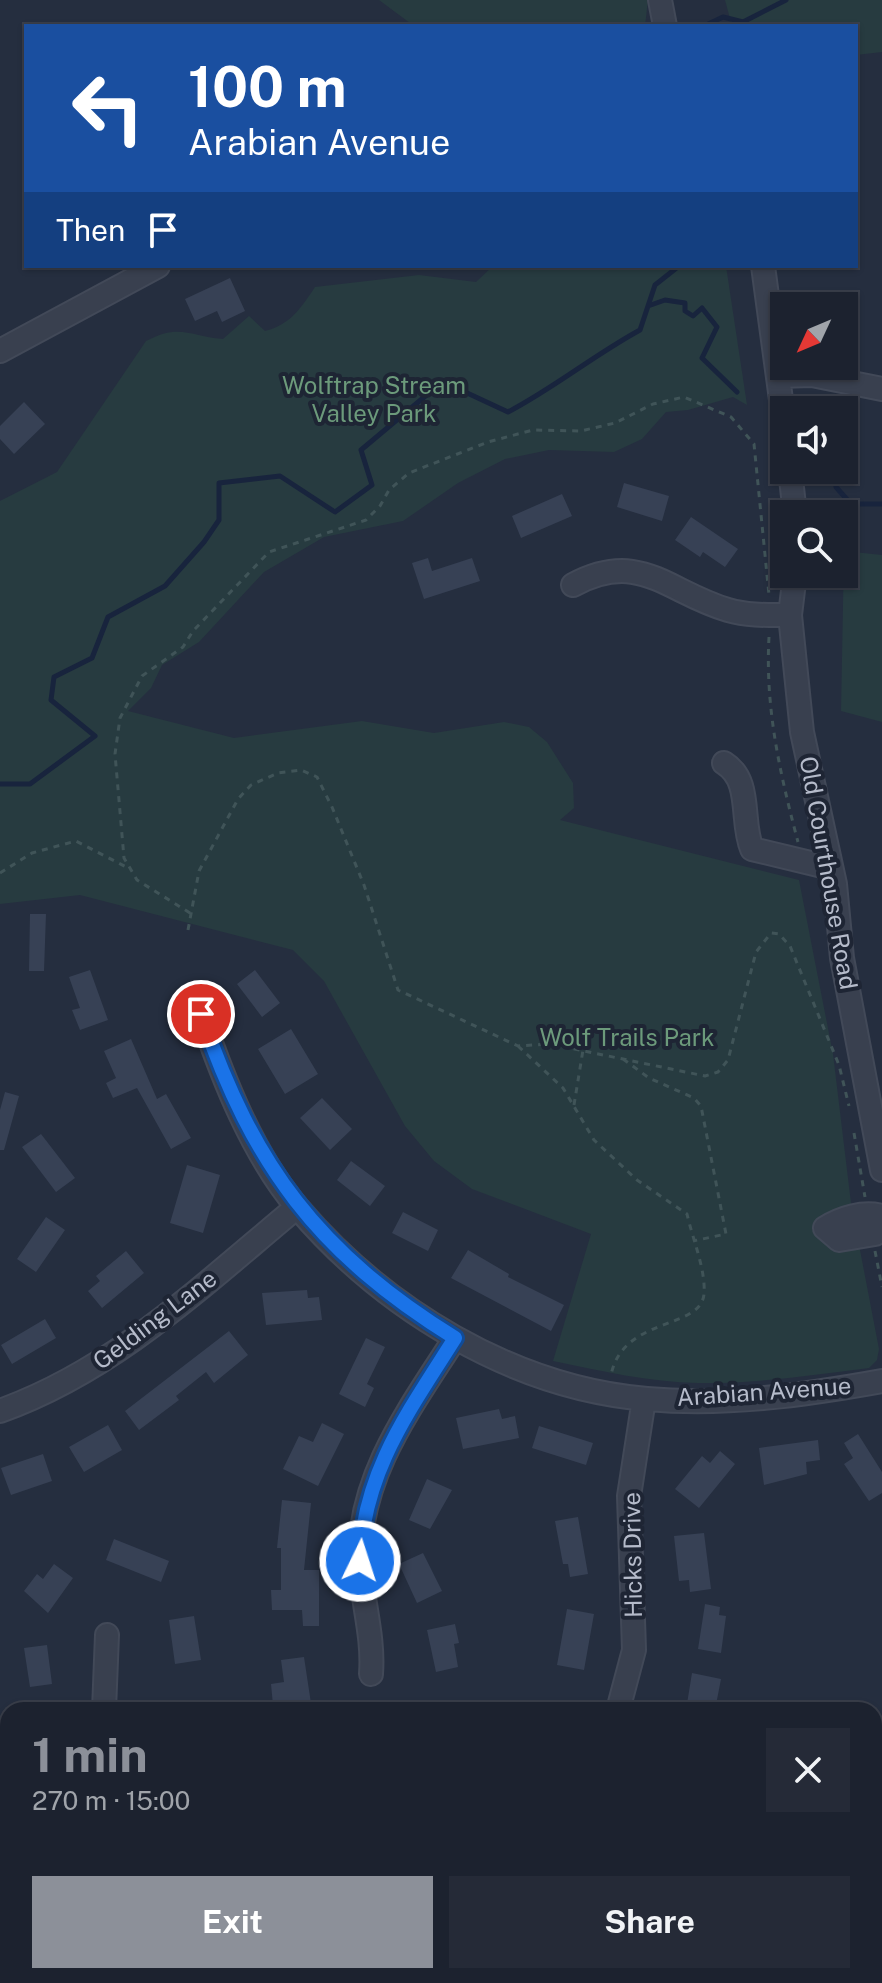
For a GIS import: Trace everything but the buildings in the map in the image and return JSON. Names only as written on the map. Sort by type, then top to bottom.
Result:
[{"type":"street","points":[[660,0],[665,24]]},
{"type":"street","points":[[0,351],[154,268]]},
{"type":"street","points":[[763,268],[770,317]]},
{"type":"street","points":[[837,380],[882,389]]},
{"type":"street","points":[[573,585],[606,571],[626,569],[677,585],[729,610],[755,615],[790,615]]},
{"type":"street","name":"Old Courthouse Road","points":[[793,588],[790,615],[802,732],[831,868],[843,961],[882,1170]]},
{"type":"street","points":[[724,763],[735,770],[741,783],[752,849],[831,868]]},
{"type":"street","name":"Arabian Avenue","points":[[201,1014],[218,1062],[264,1158],[297,1207],[398,1302],[455,1338],[506,1362],[562,1382],[644,1399],[731,1400],[882,1381]]},
{"type":"street","name":"Gelding Lane","points":[[0,1411],[34,1399],[118,1353],[297,1207]]},
{"type":"street","points":[[371,1674],[372,1637],[360,1561],[366,1503],[389,1444],[455,1338]]},
{"type":"street","name":"Hicks Drive","points":[[620,1702],[634,1650],[629,1496],[644,1399]]},
{"type":"street","points":[[104,1702],[107,1635]]},
{"type":"path","points":[[190,913],[137,880],[124,858],[115,754],[120,718],[142,676],[189,642],[193,631],[269,552],[366,520],[380,506],[389,490],[409,473],[488,442],[533,430],[581,431],[615,423],[653,404],[684,397],[703,402],[731,417],[754,444],[769,595]]},
{"type":"path","points":[[769,637],[766,680],[778,769],[803,862]]},
{"type":"path","points":[[188,930],[199,871],[238,799],[251,785],[278,773],[301,770],[317,777],[364,885],[398,990],[518,1046],[550,1072],[594,1140],[637,1180],[687,1214],[705,1290],[702,1305],[692,1315],[651,1327],[631,1342],[613,1365],[608,1393]]},
{"type":"path","points":[[0,873],[32,853],[76,841],[130,869]]},
{"type":"path","points":[[518,1046],[550,1044],[705,1076],[718,1072],[728,1060],[756,952],[771,933],[779,934],[790,946],[839,1065],[851,1116]]},
{"type":"path","points":[[574,1105],[583,1050]]},
{"type":"path","points":[[622,1058],[649,1078],[694,1098],[701,1106],[726,1234],[693,1241]]},
{"type":"path","points":[[853,1129],[876,1223],[882,1287]]},
{"type":"green space","points":[[379,0],[648,0],[645,24],[411,24]]},
{"type":"green space","points":[[725,0],[882,0],[882,52],[858,55],[858,24],[731,24]]},
{"type":"green space","points":[[491,268],[726,268],[747,405],[733,397],[688,410],[666,412],[642,439],[614,452],[549,450],[505,459],[458,483],[403,521],[324,537],[264,572],[199,642],[162,665],[151,688],[128,711],[234,738],[362,721],[434,733],[504,722],[529,727],[547,742],[573,783],[574,808],[560,820],[799,880],[833,1054],[851,1203],[879,1349],[877,1360],[869,1368],[763,1381],[698,1383],[643,1378],[553,1361],[591,1234],[472,1189],[434,1161],[405,1126],[324,981],[293,950],[80,895],[0,904],[0,501],[57,472],[146,341],[176,332],[223,339],[249,316],[265,331],[281,325],[294,315],[315,287],[419,275],[476,282]]},
{"type":"green space","points":[[858,552],[882,555],[882,722],[841,711],[843,588],[858,588]]},
{"type":"waterway","points":[[708,24],[723,17],[743,22],[786,0]]},
{"type":"waterway","points":[[0,784],[30,784],[95,736],[51,700],[54,677],[92,658],[108,617],[165,586],[204,542],[219,520],[219,483],[280,476],[335,512],[372,485],[361,450],[429,393],[465,392],[508,412],[640,330],[655,285],[676,268]]},
{"type":"waterway","points":[[648,306],[665,300],[685,303],[685,311],[693,316],[702,308],[717,327],[702,358],[737,392]]},
{"type":"waterway","points":[[836,484],[851,504],[882,504]]},
{"type":"route","points":[[201,1014],[218,1062],[264,1158],[297,1207],[353,1264],[398,1302],[455,1338],[389,1444],[366,1503],[360,1561]]},
{"type":"park label","name":"Wolftrap Stream Valley Park","points":[[374,400]]},
{"type":"park label","name":"Wolf Trails Park","points":[[627,1038]]}]
